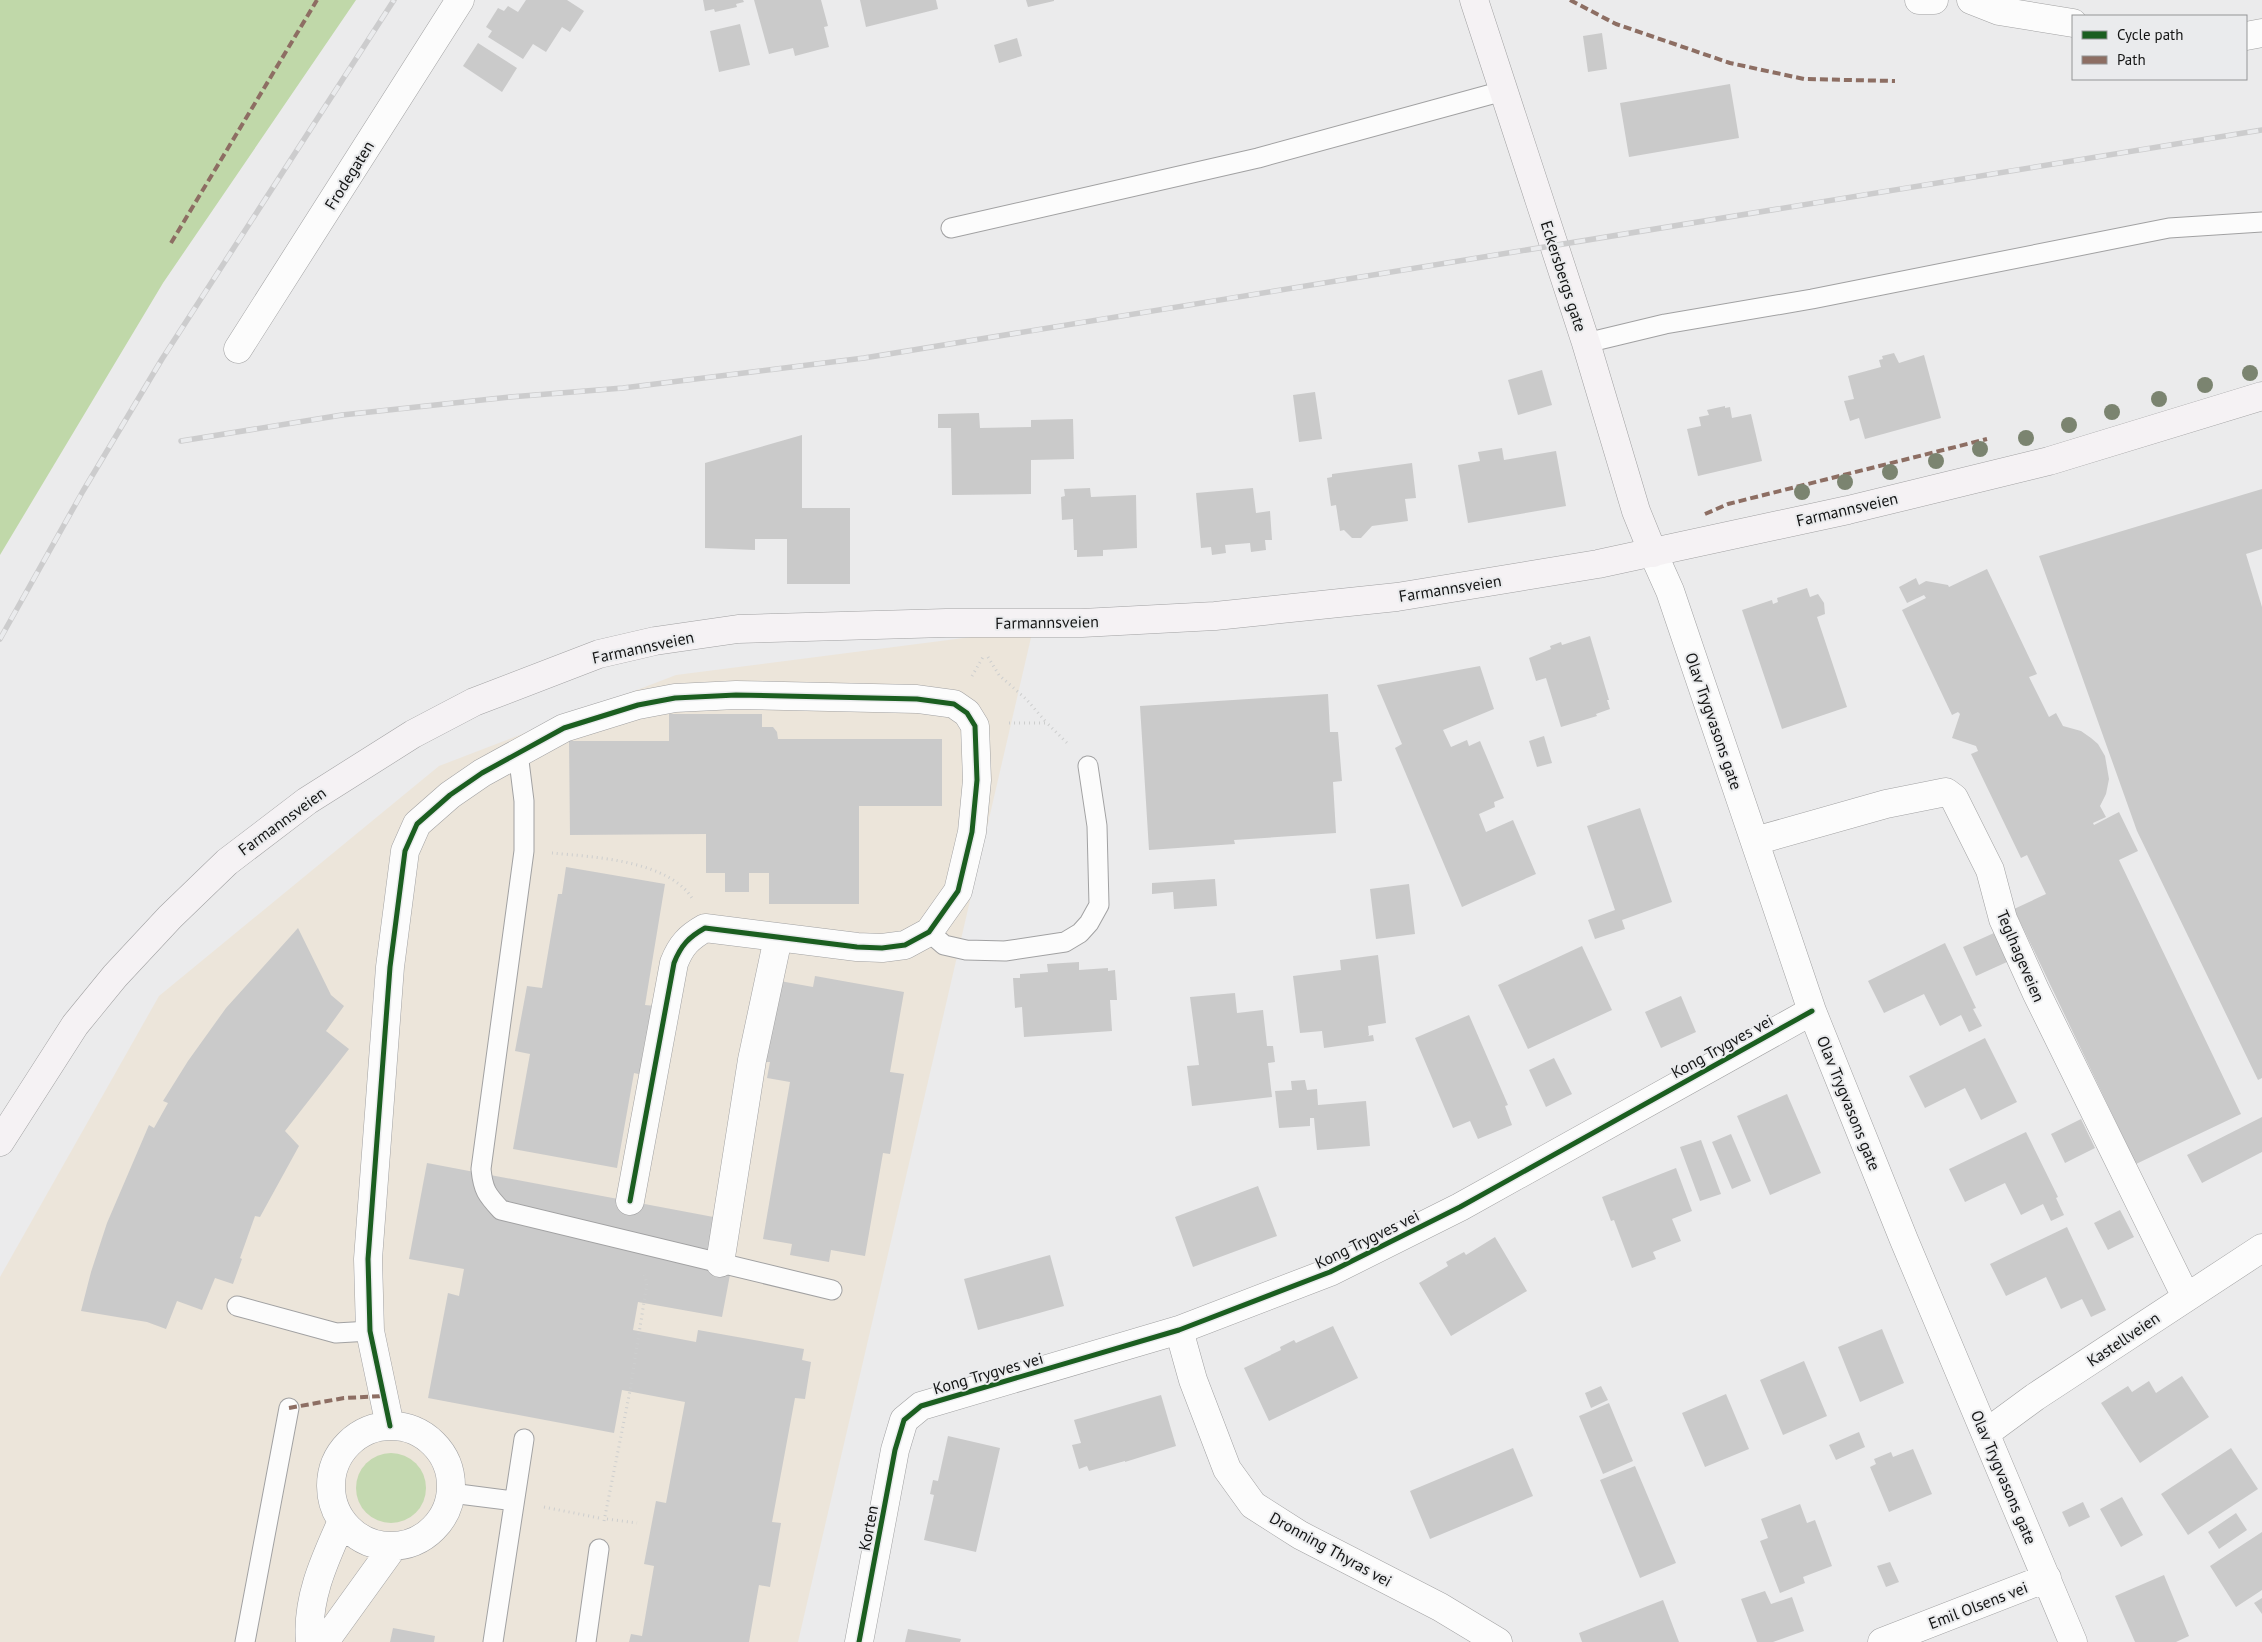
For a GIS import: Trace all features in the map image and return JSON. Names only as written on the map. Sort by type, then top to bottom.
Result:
[{"type":"main road","name":"Eckersbergs gate","points":[[1474,0],[1586,342],[1636,511],[1653,553]]},
{"type":"main road","name":"Farmannsveien","points":[[0,1142],[75,1025],[109,983],[170,917],[227,862],[307,801],[413,734],[474,702],[599,654],[655,641],[738,629],[936,623],[1082,622],[1215,616],[1397,597],[1598,564],[1848,510],[2049,460],[2262,396]]},
{"type":"street","name":"Frodegaten","points":[[238,349],[460,0]]},
{"type":"street","points":[[1919,0],[1934,0]]},
{"type":"street","points":[[1971,0],[1999,11],[2072,23]]},
{"type":"street","points":[[2247,36],[2262,33]]},
{"type":"street","name":"Olav Trygvasons gate","points":[[1653,553],[1670,590],[1812,1011],[1904,1240],[2073,1642]]},
{"type":"street","points":[[390,1426],[370,1331],[368,1259],[390,967],[405,851],[417,824],[444,800],[482,773],[564,728],[638,705],[675,698],[746,695],[917,699],[954,704],[967,713],[975,726],[977,780],[972,832],[958,892],[929,932],[905,945],[882,948],[857,947],[778,938],[730,929],[706,928],[690,937],[681,947],[674,963],[630,1201]]},
{"type":"street","name":"Teglhageveien","points":[[1755,841],[1886,804],[1946,792],[1954,798],[1990,870],[2003,919],[2036,992],[2186,1297]]},
{"type":"street","points":[[720,1263],[752,1060],[778,938]]},
{"type":"street","name":"Kong Trygves vei","points":[[904,1420],[921,1406],[1179,1330],[1330,1272],[1451,1212],[1812,1011]]},
{"type":"street","name":"Kastellveien","points":[[1986,1433],[2035,1397],[2262,1248]]},
{"type":"street","name":"Dronning Thyras vei","points":[[1179,1330],[1193,1380],[1227,1469],[1253,1505],[1300,1535],[1440,1607],[1498,1642]]},
{"type":"street","name":"Korten","points":[[859,1642],[895,1450],[904,1420]]},
{"type":"street","points":[[390,1426],[408,1428],[432,1442],[450,1474],[451,1493],[443,1517],[432,1531],[410,1543],[394,1547],[374,1544],[356,1536],[337,1513],[331,1494],[332,1474],[340,1455],[346,1447],[362,1434],[370,1430],[390,1426]]},
{"type":"street","points":[[310,1642],[308,1624],[321,1568],[342,1521]]},
{"type":"street","points":[[320,1642],[330,1633],[394,1547]]},
{"type":"street","name":"Emil Olsens vei","points":[[1882,1642],[2046,1578]]},
{"type":"lane","points":[[951,228],[1258,158],[1503,91]]},
{"type":"lane","points":[[1586,342],[1665,324],[1812,299],[2169,228],[2262,222]]},
{"type":"lane","points":[[518,753],[524,801],[524,851],[481,1169],[483,1186],[488,1197],[501,1210],[832,1290]]},
{"type":"lane","points":[[929,932],[944,945],[958,948],[1005,951],[1065,942],[1080,934],[1089,924],[1099,905],[1097,826],[1088,766]]},
{"type":"lane","points":[[237,1306],[336,1333],[370,1331]]},
{"type":"lane","points":[[245,1642],[289,1408]]},
{"type":"lane","points":[[493,1642],[524,1439]]},
{"type":"lane","points":[[451,1493],[514,1501]]},
{"type":"lane","points":[[586,1642],[599,1549]]},
{"type":"path","points":[[954,704],[986,653],[999,675],[1026,699],[1088,766]]},
{"type":"path","points":[[975,726],[995,723],[1048,723]]},
{"type":"path","points":[[524,851],[604,858],[659,872],[689,893],[698,908],[706,928]]},
{"type":"path","points":[[599,1549],[630,1392],[647,1283],[631,1242]]},
{"type":"path","points":[[514,1501],[604,1519],[636,1523]]},
{"type":"shaded area","points":[[1033,629],[798,1642],[0,1642],[0,1277],[159,996],[439,766],[676,675]]},
{"type":"green space","points":[[0,0],[356,0],[163,283],[0,555]]},
{"type":"green space","points":[[398,1453],[411,1459],[420,1468],[424,1474],[426,1488],[424,1502],[416,1513],[405,1521],[384,1523],[377,1521],[366,1513],[358,1502],[356,1481],[358,1474],[366,1463],[377,1455]]},
{"type":"building","points":[[526,0],[567,0],[584,11],[570,32],[562,27],[546,52],[533,44],[523,59],[488,37],[492,31],[486,27],[498,8],[504,11],[508,6],[518,12]]},
{"type":"building","points":[[703,0],[743,0],[744,2],[736,4],[737,7],[715,12],[714,9],[705,11]]},
{"type":"building","points":[[754,0],[821,0],[828,26],[824,27],[829,47],[795,56],[793,48],[769,54]]},
{"type":"building","points":[[860,0],[936,0],[938,9],[866,27]]},
{"type":"building","points":[[1026,0],[1054,0],[1054,1],[1028,7]]},
{"type":"building","points":[[740,24],[750,65],[719,72],[710,31]]},
{"type":"building","points":[[1602,33],[1607,69],[1588,72],[1583,36]]},
{"type":"building","points":[[1017,38],[1022,56],[999,63],[994,45]]},
{"type":"building","points":[[478,43],[517,68],[502,92],[463,66]]},
{"type":"building","points":[[1730,84],[1739,138],[1629,157],[1620,103]]},
{"type":"building","points":[[1894,353],[1899,363],[1924,355],[1941,418],[1865,439],[1859,418],[1850,421],[1844,401],[1854,399],[1848,376],[1881,367],[1879,360],[1883,359],[1882,356]]},
{"type":"building","points":[[1542,370],[1552,405],[1518,415],[1508,380]]},
{"type":"building","points":[[1315,392],[1322,439],[1299,442],[1293,395]]},
{"type":"building","points":[[1725,406],[1725,408],[1730,407],[1732,418],[1751,414],[1762,461],[1698,476],[1687,429],[1701,426],[1699,417],[1709,415],[1707,410]]},
{"type":"building","points":[[979,413],[980,428],[1031,427],[1031,420],[1073,419],[1074,459],[1031,460],[1031,494],[952,495],[951,428],[938,428],[938,414]]},
{"type":"building","points":[[802,435],[802,508],[850,508],[850,584],[787,584],[787,539],[755,539],[755,550],[705,548],[705,463]]},
{"type":"building","points":[[1502,448],[1504,460],[1556,451],[1566,506],[1468,523],[1458,465],[1480,461],[1478,452]]},
{"type":"building","points":[[1412,463],[1416,498],[1405,499],[1408,521],[1372,526],[1361,538],[1352,538],[1344,530],[1340,531],[1336,505],[1331,506],[1327,478],[1332,477],[1332,474]]},
{"type":"building","points":[[1090,488],[1091,497],[1136,495],[1137,548],[1103,550],[1103,556],[1077,557],[1077,550],[1074,550],[1073,519],[1062,520],[1061,497],[1065,496],[1064,489]]},
{"type":"building","points":[[1253,488],[1256,513],[1270,511],[1272,540],[1265,540],[1266,550],[1251,552],[1250,543],[1225,545],[1226,553],[1212,555],[1211,547],[1201,548],[1196,493]]},
{"type":"building","points":[[2262,489],[2262,549],[2246,554],[2262,607],[2262,1078],[2258,1080],[2137,831],[2039,556]]},
{"type":"building","points":[[1987,569],[2037,674],[2029,677],[2049,717],[2056,713],[2063,726],[2081,731],[2091,738],[2098,744],[2105,756],[2109,779],[2106,794],[2100,806],[2106,817],[2093,823],[2094,825],[2119,812],[2138,851],[2119,860],[2241,1114],[2136,1164],[2014,909],[2046,894],[2027,855],[2021,858],[1971,754],[1978,751],[1976,746],[1952,738],[1960,714],[1958,712],[1952,715],[1902,610],[1926,598],[1924,595],[1907,603],[1899,587],[1916,578],[1919,585],[1926,581],[1948,585],[1949,587]]},
{"type":"building","points":[[1807,588],[1810,597],[1818,594],[1824,603],[1825,614],[1817,617],[1847,707],[1782,729],[1742,610],[1772,600],[1773,604],[1778,602],[1777,598]]},
{"type":"building","points":[[1590,636],[1610,709],[1596,714],[1597,716],[1561,727],[1546,678],[1536,681],[1529,658],[1551,649],[1550,646],[1561,642],[1562,645]]},
{"type":"building","points":[[1480,666],[1494,709],[1443,730],[1451,747],[1467,740],[1469,746],[1480,741],[1504,798],[1494,802],[1495,807],[1479,814],[1486,832],[1513,820],[1536,874],[1462,907],[1395,748],[1402,744],[1377,685]]},
{"type":"building","points":[[1328,694],[1330,732],[1338,732],[1342,781],[1333,782],[1336,833],[1234,840],[1235,844],[1149,850],[1140,706]]},
{"type":"building","points":[[669,714],[762,714],[762,727],[773,727],[777,732],[778,739],[942,739],[942,806],[859,806],[859,904],[769,904],[769,873],[749,873],[749,892],[725,892],[725,873],[706,873],[706,834],[570,835],[569,741],[669,741]]},
{"type":"building","points":[[1544,736],[1552,763],[1537,767],[1529,741]]},
{"type":"building","points":[[1640,808],[1672,902],[1622,920],[1625,929],[1595,939],[1588,920],[1615,910],[1587,826]]},
{"type":"building","points":[[566,867],[665,884],[645,1005],[655,1006],[643,1075],[634,1073],[617,1168],[513,1149],[530,1054],[515,1051],[527,986],[542,988],[558,894],[562,894]]},
{"type":"building","points":[[1215,879],[1217,906],[1174,909],[1173,892],[1152,894],[1152,883]]},
{"type":"building","points":[[1409,884],[1415,934],[1376,939],[1370,889]]},
{"type":"building","points":[[298,928],[331,995],[344,1006],[326,1031],[349,1049],[285,1131],[299,1146],[260,1217],[255,1216],[233,1284],[215,1278],[202,1310],[177,1301],[166,1329],[147,1322],[81,1311],[107,1223],[149,1125],[154,1128],[168,1103],[163,1101],[188,1061],[226,1008]]},
{"type":"building","points":[[1994,933],[2007,962],[1976,976],[1963,947]]},
{"type":"building","points":[[1945,943],[1976,1008],[1973,1009],[1982,1026],[1969,1032],[1961,1015],[1940,1026],[1924,994],[1884,1013],[1868,981]]},
{"type":"building","points":[[1582,946],[1612,1010],[1528,1049],[1498,985]]},
{"type":"building","points":[[1378,955],[1386,1023],[1368,1026],[1368,1036],[1373,1035],[1374,1041],[1324,1048],[1322,1031],[1300,1033],[1293,976],[1341,970],[1340,960]]},
{"type":"building","points":[[1079,962],[1079,970],[1108,968],[1108,971],[1115,970],[1117,1000],[1110,1000],[1112,1031],[1024,1037],[1022,1007],[1015,1008],[1013,978],[1020,978],[1020,974],[1048,972],[1047,964]]},
{"type":"building","points":[[815,976],[904,992],[890,1072],[904,1074],[890,1154],[883,1153],[865,1256],[831,1250],[829,1262],[790,1255],[792,1244],[763,1239],[790,1082],[767,1078],[770,1062],[766,1062],[780,981],[813,987]]},
{"type":"building","points":[[1235,993],[1237,1013],[1263,1010],[1267,1046],[1273,1046],[1275,1062],[1268,1063],[1272,1097],[1192,1106],[1187,1066],[1199,1065],[1190,997]]},
{"type":"building","points":[[1681,996],[1696,1032],[1661,1048],[1645,1012]]},
{"type":"building","points":[[1469,1015],[1508,1105],[1505,1106],[1512,1125],[1478,1139],[1470,1121],[1453,1128],[1415,1038]]},
{"type":"building","points":[[1985,1038],[2017,1102],[1981,1120],[1965,1088],[1925,1108],[1909,1076]]},
{"type":"building","points":[[1554,1058],[1572,1094],[1546,1107],[1529,1070]]},
{"type":"building","points":[[1305,1080],[1307,1090],[1317,1089],[1318,1105],[1366,1101],[1370,1146],[1317,1150],[1314,1118],[1310,1118],[1310,1126],[1279,1128],[1275,1091],[1292,1090],[1291,1081]]},
{"type":"building","points":[[1787,1094],[1821,1173],[1770,1195],[1737,1116]]},
{"type":"building","points":[[2262,1117],[2262,1152],[2202,1183],[2187,1155]]},
{"type":"building","points":[[2081,1119],[2095,1148],[2065,1163],[2051,1134]]},
{"type":"building","points":[[2026,1132],[2058,1197],[2056,1198],[2064,1215],[2051,1221],[2043,1204],[2021,1215],[2005,1183],[1965,1202],[1949,1169]]},
{"type":"building","points":[[1731,1134],[1751,1181],[1732,1189],[1712,1142]]},
{"type":"building","points":[[1701,1140],[1721,1194],[1700,1201],[1680,1147]]},
{"type":"building","points":[[427,1163],[740,1222],[722,1317],[638,1302],[633,1330],[696,1342],[698,1330],[804,1349],[802,1360],[811,1362],[805,1399],[795,1398],[772,1522],[781,1523],[770,1587],[759,1585],[749,1642],[629,1642],[631,1634],[642,1636],[654,1566],[644,1564],[656,1501],[666,1503],[685,1402],[622,1390],[614,1433],[428,1398],[448,1293],[459,1296],[464,1269],[409,1259]]},
{"type":"building","points":[[1676,1168],[1692,1211],[1672,1219],[1681,1241],[1653,1252],[1656,1259],[1632,1268],[1614,1220],[1611,1221],[1602,1197]]},
{"type":"building","points":[[1258,1186],[1277,1236],[1193,1267],[1175,1217]]},
{"type":"building","points":[[2120,1210],[2134,1237],[2108,1250],[2094,1223]]},
{"type":"building","points":[[2067,1227],[2106,1310],[2091,1317],[2082,1299],[2061,1309],[2046,1277],[2006,1296],[1990,1264]]},
{"type":"building","points":[[1495,1237],[1527,1291],[1451,1336],[1419,1283],[1448,1266],[1446,1262],[1464,1252],[1466,1255]]},
{"type":"building","points":[[1050,1255],[1064,1306],[978,1330],[964,1279]]},
{"type":"building","points":[[1333,1326],[1358,1378],[1269,1421],[1244,1368],[1281,1350],[1280,1347],[1294,1340],[1296,1343]]},
{"type":"building","points":[[1882,1329],[1904,1383],[1860,1402],[1838,1347]]},
{"type":"building","points":[[1804,1361],[1827,1416],[1783,1435],[1760,1380]]},
{"type":"building","points":[[2182,1376],[2209,1417],[2140,1463],[2101,1403],[2128,1386],[2132,1392],[2149,1381],[2156,1393]]},
{"type":"building","points":[[1601,1386],[1608,1400],[1591,1408],[1585,1393]]},
{"type":"building","points":[[1726,1394],[1749,1449],[1705,1467],[1682,1413]]},
{"type":"building","points":[[1161,1395],[1176,1446],[1089,1471],[1087,1466],[1079,1469],[1072,1445],[1081,1443],[1074,1420]]},
{"type":"building","points":[[1609,1403],[1633,1461],[1603,1474],[1579,1416]]},
{"type":"building","points":[[1859,1432],[1865,1447],[1836,1460],[1829,1445]]},
{"type":"building","points":[[948,1436],[1000,1448],[976,1552],[924,1540],[934,1495],[930,1494],[933,1480],[938,1481]]},
{"type":"building","points":[[1513,1448],[1533,1496],[1430,1539],[1410,1491]]},
{"type":"building","points":[[2231,1448],[2258,1489],[2188,1535],[2161,1494]]},
{"type":"building","points":[[1913,1449],[1932,1494],[1889,1512],[1870,1467],[1876,1464],[1874,1459],[1891,1452],[1893,1457]]},
{"type":"building","points":[[1635,1466],[1676,1563],[1640,1578],[1600,1480]]},
{"type":"building","points":[[2122,1497],[2143,1535],[2121,1547],[2100,1509]]},
{"type":"building","points":[[2083,1502],[2090,1517],[2069,1527],[2062,1512]]},
{"type":"building","points":[[1800,1504],[1807,1523],[1815,1520],[1832,1566],[1803,1577],[1805,1583],[1780,1593],[1760,1541],[1768,1538],[1761,1519]]},
{"type":"building","points":[[2236,1513],[2247,1530],[2219,1549],[2208,1532]]},
{"type":"building","points":[[2262,1532],[2262,1590],[2236,1607],[2210,1566]]},
{"type":"building","points":[[1890,1562],[1899,1582],[1886,1587],[1877,1566]]},
{"type":"building","points":[[2164,1575],[2189,1636],[2176,1642],[2135,1642],[2115,1596]]},
{"type":"building","points":[[1765,1591],[1771,1604],[1792,1597],[1804,1631],[1773,1642],[1757,1642],[1741,1599]]},
{"type":"building","points":[[2262,1598],[2262,1614],[2254,1603]]},
{"type":"building","points":[[1663,1600],[1679,1642],[1582,1642],[1579,1633]]},
{"type":"building","points":[[393,1628],[435,1636],[434,1642],[390,1642]]},
{"type":"building","points":[[908,1629],[961,1639],[960,1642],[905,1642]]},
{"type":"railway","points":[[0,639],[83,491],[162,359],[394,0]]},
{"type":"railway","points":[[181,441],[342,415],[510,397],[623,388],[864,358],[2262,130]]},
{"type":"marked path","points":[[171,243],[317,0]]},
{"type":"marked path","points":[[1570,0],[1616,24],[1730,63],[1804,79],[1895,81]]},
{"type":"marked path","points":[[1705,514],[1728,504],[1987,439]]},
{"type":"marked path","points":[[289,1408],[344,1398],[383,1396]]},
{"type":"cycle path","points":[[390,1426],[370,1331],[368,1259],[390,967],[405,851],[417,824],[450,795],[482,773],[564,728],[638,705],[675,698],[736,695],[917,699],[954,704],[967,713],[975,726],[977,780],[972,832],[958,891],[929,932],[905,945],[882,948],[857,947],[705,928],[690,938],[683,946],[674,963],[630,1201]]},
{"type":"cycle path","points":[[859,1642],[895,1450],[904,1420],[921,1406],[1179,1330],[1330,1272],[1460,1207],[1812,1011]]}]
